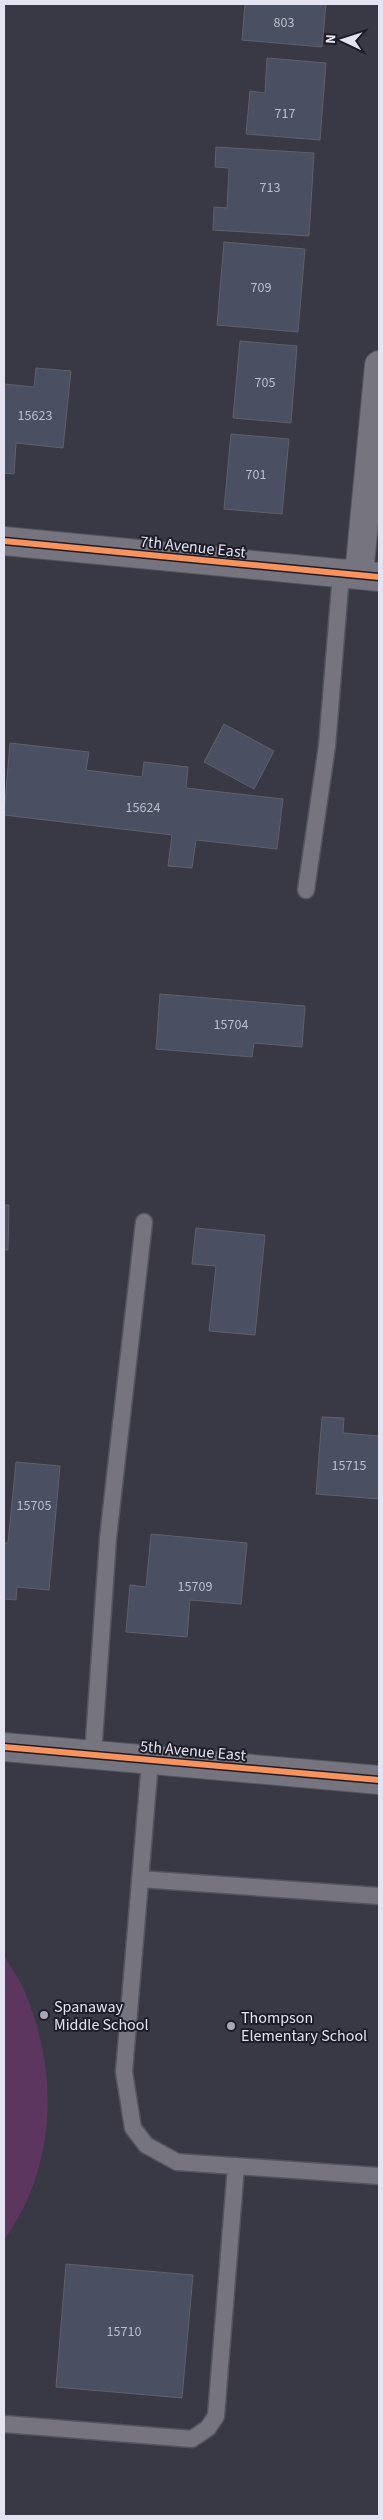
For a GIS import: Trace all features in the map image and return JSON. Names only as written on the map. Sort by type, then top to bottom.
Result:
[{"type":"street","points":[[360,575],[379,365]]},
{"type":"street","name":"7th Avenue East","points":[[4,541],[360,575]]},
{"type":"street","name":"5th Avenue East","points":[[4,1747],[379,1780]]},
{"type":"lane","points":[[306,890],[327,746],[360,575]]},
{"type":"lane","points":[[93,1755],[108,1538],[144,1222]]},
{"type":"lane","points":[[150,1760],[124,2072],[133,2128],[146,2145],[177,2162],[379,2176]]},
{"type":"lane","points":[[140,1879],[379,1896]]},
{"type":"lane","points":[[4,2424],[192,2439],[208,2428],[216,2416],[236,2166]]},
{"type":"shaded area","points":[[4,1955],[24,1990],[35,2021],[42,2047],[48,2100],[42,2154],[35,2180],[25,2205],[4,2241]]},
{"type":"building","points":[[245,4],[326,4],[322,47],[242,40]]},
{"type":"building","points":[[267,58],[326,63],[320,140],[246,134],[250,91],[265,93]]},
{"type":"building","points":[[216,147],[314,153],[309,236],[213,230],[214,207],[227,208],[229,168],[215,167]]},
{"type":"building","points":[[224,242],[305,249],[298,332],[217,325]]},
{"type":"building","points":[[240,341],[297,346],[291,423],[233,418]]},
{"type":"building","points":[[36,368],[71,371],[63,448],[16,443],[14,474],[4,473],[4,384],[34,387]]},
{"type":"building","points":[[231,434],[289,439],[282,514],[224,509]]},
{"type":"building","points":[[224,724],[274,751],[254,789],[204,762]]},
{"type":"building","points":[[10,743],[89,752],[86,770],[142,777],[144,762],[188,767],[186,788],[283,799],[277,849],[196,840],[192,868],[168,866],[172,835],[4,815]]},
{"type":"building","points":[[160,994],[305,1006],[302,1047],[254,1043],[252,1057],[156,1049]]},
{"type":"building","points":[[4,1205],[9,1205],[8,1250],[4,1250]]},
{"type":"building","points":[[196,1228],[265,1235],[255,1335],[209,1331],[216,1266],[192,1264]]},
{"type":"building","points":[[322,1417],[344,1418],[343,1433],[379,1436],[379,1499],[316,1494]]},
{"type":"building","points":[[16,1462],[60,1466],[49,1590],[17,1587],[16,1600],[4,1599],[4,1543],[8,1543]]},
{"type":"building","points":[[151,1534],[247,1543],[241,1604],[190,1600],[187,1637],[126,1632],[130,1585],[146,1587]]},
{"type":"building","points":[[66,2264],[193,2275],[182,2398],[56,2387]]},
{"type":"cycle path","points":[[4,541],[379,577]]},
{"type":"cycle path","points":[[4,1747],[379,1780]]},
{"type":"place","name":"Spanaway Middle School","points":[[44,2015]]},
{"type":"place","name":"Thompson Elementary School","points":[[231,2026]]}]
